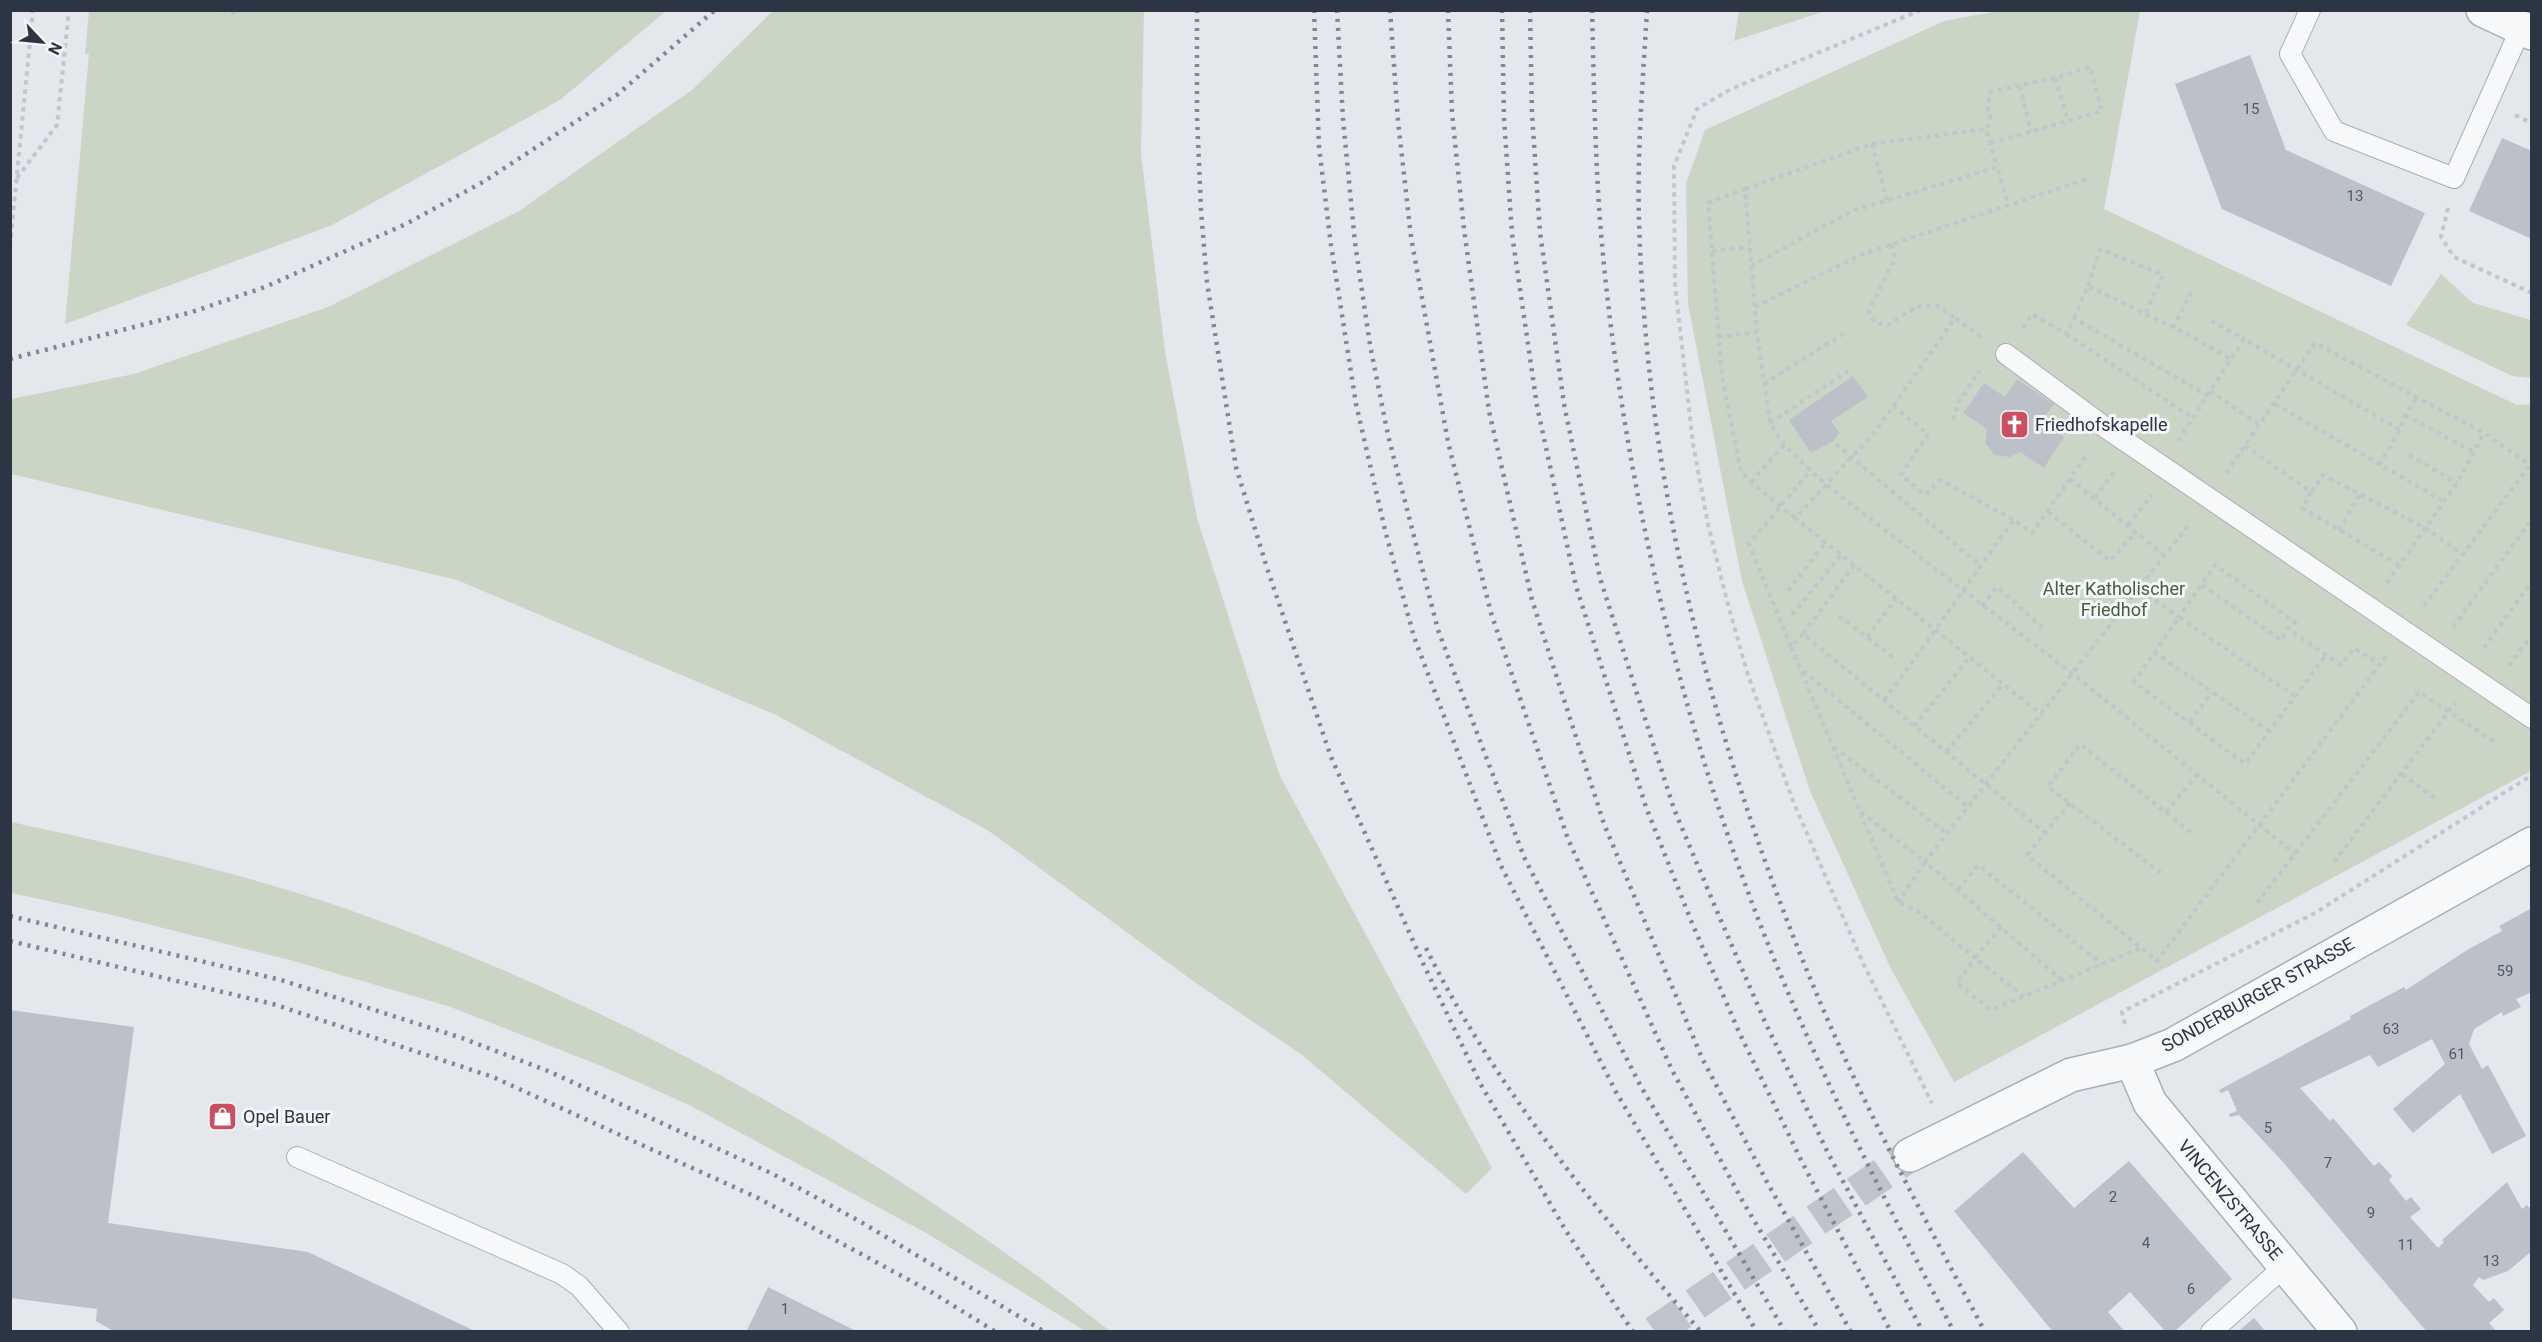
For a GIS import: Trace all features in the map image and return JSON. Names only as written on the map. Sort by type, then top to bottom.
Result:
[{"type":"street","points":[[2483,10],[2526,31]]},
{"type":"street","name":"SONDERBURGER STRASSE","points":[[1910,1155],[2071,1075],[2132,1061],[2173,1045],[2532,844]]},
{"type":"street","name":"VINCENZSTRASSE","points":[[2132,1061],[2150,1102],[2340,1332]]},
{"type":"lane","points":[[2310,10],[2290,54],[2334,131],[2454,178],[2526,31]]},
{"type":"lane","points":[[2001,351],[2106,428],[2532,718]]},
{"type":"lane","points":[[297,1157],[562,1274],[579,1286],[619,1332]]},
{"type":"lane","points":[[2211,1332],[2285,1266]]},
{"type":"path","points":[[10,246],[33,10]]},
{"type":"path","points":[[17,179],[57,125],[69,10]]},
{"type":"path","points":[[222,10],[232,13],[244,10]]},
{"type":"path","points":[[1921,10],[1731,89],[1697,109],[1674,166],[1675,284],[1692,444],[1708,524],[1747,672],[1793,801],[1824,874],[1863,963],[1931,1102],[1945,1136]]},
{"type":"path","points":[[1991,143],[2102,111],[2090,67],[2055,78],[1990,92],[1988,109],[1991,120],[1986,129],[2008,204]]},
{"type":"path","points":[[2055,78],[2068,120]]},
{"type":"path","points":[[2020,86],[2031,132]]},
{"type":"path","points":[[1986,129],[1872,144],[1708,203],[1718,337],[1722,377],[1741,471],[1751,482],[1854,566],[2042,714]]},
{"type":"path","points":[[1872,144],[1887,200]]},
{"type":"path","points":[[1751,266],[1852,211],[1997,166]]},
{"type":"path","points":[[1755,307],[1863,254],[2090,178]]},
{"type":"path","points":[[2454,178],[2441,237],[2454,257],[2532,293]]},
{"type":"path","points":[[1746,189],[1749,247],[1764,384],[1770,423],[1784,445],[1825,484],[2073,674],[2295,854]]},
{"type":"path","points":[[1891,244],[1895,258],[1869,311],[1875,323],[1888,325],[1916,307],[1936,305],[2001,351]]},
{"type":"path","points":[[1712,251],[1749,247]]},
{"type":"path","points":[[2066,334],[2088,286],[2100,249],[2163,275],[2145,314]]},
{"type":"path","points":[[2088,286],[2173,327],[2230,359]]},
{"type":"path","points":[[2173,327],[2193,289]]},
{"type":"path","points":[[1953,420],[1958,402],[2032,314],[2193,418]]},
{"type":"path","points":[[1795,518],[1875,432],[1954,318]]},
{"type":"path","points":[[2074,318],[2208,396]]},
{"type":"path","points":[[2211,321],[2299,369],[2400,430]]},
{"type":"path","points":[[1718,337],[1757,332]]},
{"type":"path","points":[[1764,384],[1846,332]]},
{"type":"path","points":[[2161,466],[2244,339]]},
{"type":"path","points":[[1898,902],[1925,862],[2165,556],[2275,404],[2315,343],[2484,433],[2531,463],[2157,961],[2027,855],[2070,803]]},
{"type":"path","points":[[1770,423],[1848,371]]},
{"type":"path","points":[[2210,391],[2260,425]]},
{"type":"path","points":[[2378,465],[2400,430],[2405,415],[2417,398]]},
{"type":"path","points":[[2275,404],[2445,502]]},
{"type":"path","points":[[1893,406],[1928,434],[1901,475],[1925,495],[1940,480],[2032,533],[2106,428]]},
{"type":"path","points":[[2405,415],[2474,452]]},
{"type":"path","points":[[2370,608],[2445,502],[2484,433]]},
{"type":"path","points":[[1836,444],[1851,459],[1980,565]]},
{"type":"path","points":[[1751,482],[1784,445]]},
{"type":"path","points":[[2245,446],[2311,492]]},
{"type":"path","points":[[2409,455],[2457,483]]},
{"type":"path","points":[[2095,498],[2118,468]]},
{"type":"path","points":[[1811,470],[1749,544],[1898,902],[1918,911],[2024,996]]},
{"type":"path","points":[[2399,565],[2302,508],[2323,475],[2427,529],[2462,554]]},
{"type":"path","points":[[2070,478],[2165,556]]},
{"type":"path","points":[[2339,530],[2361,494]]},
{"type":"path","points":[[2048,512],[2110,561],[2136,532]]},
{"type":"path","points":[[2435,652],[2532,519]]},
{"type":"path","points":[[1884,700],[1936,631],[2013,520]]},
{"type":"path","points":[[1788,591],[1826,542]]},
{"type":"path","points":[[1792,615],[1841,555]]},
{"type":"path","points":[[2202,585],[2281,640],[2295,622],[2215,565],[2134,682],[2245,764],[2326,655]]},
{"type":"path","points":[[1791,647],[1854,566]]},
{"type":"path","points":[[2334,862],[2450,710],[2470,675],[2532,581]]},
{"type":"path","points":[[1982,606],[1997,587],[2045,630]]},
{"type":"path","points":[[2139,590],[2295,696]]},
{"type":"path","points":[[1867,637],[1896,598]]},
{"type":"path","points":[[1839,616],[1893,658]]},
{"type":"path","points":[[2288,629],[2341,665],[2354,648],[2380,664]]},
{"type":"path","points":[[1803,634],[2045,833]]},
{"type":"path","points":[[2154,652],[2269,730]]},
{"type":"path","points":[[1914,726],[1970,657]]},
{"type":"path","points":[[1800,669],[1969,808]]},
{"type":"path","points":[[1946,752],[2003,684]]},
{"type":"path","points":[[2190,722],[2212,692]]},
{"type":"path","points":[[2258,903],[2419,692],[2496,742]]},
{"type":"path","points":[[2161,873],[2048,787],[2080,744],[2194,835]]},
{"type":"path","points":[[1832,745],[1948,834]]},
{"type":"path","points":[[2402,774],[2439,801]]},
{"type":"path","points":[[2132,1061],[2122,1012],[2314,913],[2532,775]]},
{"type":"path","points":[[2166,812],[2197,776]]},
{"type":"path","points":[[1860,812],[1925,862],[2062,980]]},
{"type":"path","points":[[1958,890],[1978,865],[2103,964]]},
{"type":"path","points":[[2001,927],[1957,983],[1991,1010],[2141,948]]},
{"type":"green space","points":[[89,10],[666,11],[560,100],[330,226],[65,324],[89,54],[85,54]]},
{"type":"green space","points":[[774,10],[1144,11],[1141,153],[1165,352],[1197,518],[1279,774],[1492,1168],[1466,1194],[1302,1055],[1193,981],[989,831],[776,715],[457,580],[11,474],[11,399],[134,374],[328,307],[519,211],[692,90]]},
{"type":"green space","points":[[1739,10],[1825,11],[1734,41]]},
{"type":"green space","name":"Alter Katholischer Friedhof","points":[[1999,11],[2140,11],[2104,209],[2517,405],[2531,404],[2531,771],[1954,1082],[1890,967],[1810,791],[1742,581],[1688,304],[1686,184],[1705,130],[1944,21]]},
{"type":"green space","points":[[2441,274],[2473,303],[2531,320],[2531,378],[2512,376],[2406,325]]},
{"type":"green space","points":[[11,822],[95,840],[262,882],[344,908],[447,947],[548,990],[647,1037],[744,1088],[839,1144],[932,1203],[1022,1265],[1110,1331],[1085,1331],[928,1234],[689,1105],[604,1067],[448,1006],[290,960],[104,913],[11,893]]},
{"type":"building","points":[[2250,55],[2286,150],[2425,213],[2391,286],[2222,209],[2175,84]]},
{"type":"building","points":[[2502,138],[2532,151],[2532,239],[2469,211]]},
{"type":"building","points":[[1853,376],[1868,397],[1831,421],[1839,433],[1833,441],[1811,453],[1789,420]]},
{"type":"building","name":"Friedhofskapelle","points":[[2017,379],[2054,404],[2041,422],[2064,437],[2044,468],[2020,452],[2010,457],[1995,455],[1985,443],[1987,429],[1963,413],[1984,383],[2005,397]]},
{"type":"building","points":[[2532,908],[2532,992],[2516,999],[2521,1007],[2503,1016],[2502,1012],[2474,1029],[2469,1044],[2482,1069],[2488,1065],[2526,1136],[2492,1154],[2460,1094],[2413,1133],[2393,1109],[2445,1064],[2432,1039],[2378,1067],[2370,1055],[2300,1088],[2330,1121],[2333,1118],[2374,1166],[2379,1162],[2392,1176],[2389,1180],[2406,1201],[2411,1197],[2421,1209],[2410,1217],[2438,1248],[2444,1242],[2442,1240],[2507,1182],[2522,1209],[2527,1205],[2532,1210],[2532,1251],[2508,1271],[2483,1280],[2479,1277],[2473,1285],[2489,1302],[2494,1298],[2504,1310],[2489,1323],[2497,1332],[2427,1332],[2282,1161],[2239,1115],[2230,1117],[2229,1114],[2237,1111],[2228,1090],[2221,1093],[2219,1090],[2351,1019],[2350,1016],[2404,987],[2406,990],[2467,950],[2502,931],[2499,926]]},
{"type":"building","points":[[10,1010],[134,1027],[108,1223],[308,1252],[477,1332],[115,1332],[96,1321],[97,1309],[10,1298]]},
{"type":"building","points":[[2023,1152],[2074,1208],[2129,1161],[2232,1279],[2174,1332],[2166,1332],[2130,1292],[2108,1312],[2125,1332],[2053,1332],[1954,1211]]},
{"type":"building","points":[[768,1287],[858,1332],[746,1332]]},
{"type":"building","points":[[2254,1318],[2266,1332],[2239,1332],[2241,1329]]},
{"type":"tunnel","points":[[1655,1332],[1910,1155]]},
{"type":"railway","points":[[10,359],[192,312],[265,287],[406,224],[483,182],[618,94],[715,10]]},
{"type":"railway","points":[[1197,10],[1197,116],[1207,282],[1236,467],[1267,568],[1331,757],[1422,961],[1480,1083],[1566,1231],[1633,1332]]},
{"type":"railway","points":[[1314,10],[1319,147],[1331,245],[1356,404],[1385,530],[1414,637],[1501,866],[1616,1092],[1757,1332]]},
{"type":"railway","points":[[1337,10],[1343,119],[1355,243],[1370,345],[1388,435],[1438,630],[1524,857],[1639,1083],[1785,1332]]},
{"type":"railway","points":[[1390,10],[1398,121],[1411,237],[1448,442],[1491,613],[1568,839],[1672,1070],[1742,1200],[1820,1332]]},
{"type":"railway","points":[[1448,10],[1452,113],[1464,229],[1489,411],[1532,600],[1604,824],[1702,1058],[1767,1182],[1851,1332]]},
{"type":"railway","points":[[1502,10],[1504,118],[1512,234],[1537,406],[1576,586],[1646,807],[1692,923],[1739,1032],[1802,1162],[1891,1332]]},
{"type":"railway","points":[[1530,10],[1532,114],[1540,232],[1564,404],[1600,578],[1674,809],[1719,916],[1765,1022],[1828,1153],[1923,1332]]},
{"type":"railway","points":[[1592,10],[1599,205],[1611,331],[1626,430],[1645,531],[1668,631],[1695,730],[1725,827],[1759,922],[1797,1013],[1853,1134],[1954,1332]]},
{"type":"railway","points":[[1647,10],[1639,167],[1644,320],[1655,420],[1672,520],[1693,619],[1718,716],[1748,813],[1782,908],[1820,1002],[1878,1127],[1985,1332]]},
{"type":"railway","points":[[10,916],[281,980],[462,1038],[548,1071],[773,1174],[861,1222],[1045,1332]]},
{"type":"railway","points":[[10,941],[273,1004],[493,1077],[758,1198],[933,1293],[996,1332]]},
{"type":"railway","points":[[1426,948],[1453,999],[1517,1100],[1588,1196],[1701,1332]]},
{"type":"place","name":"Friedhofskapelle","points":[[2014,425]]},
{"type":"place","name":"Opel Bauer","points":[[222,1117]]}]
